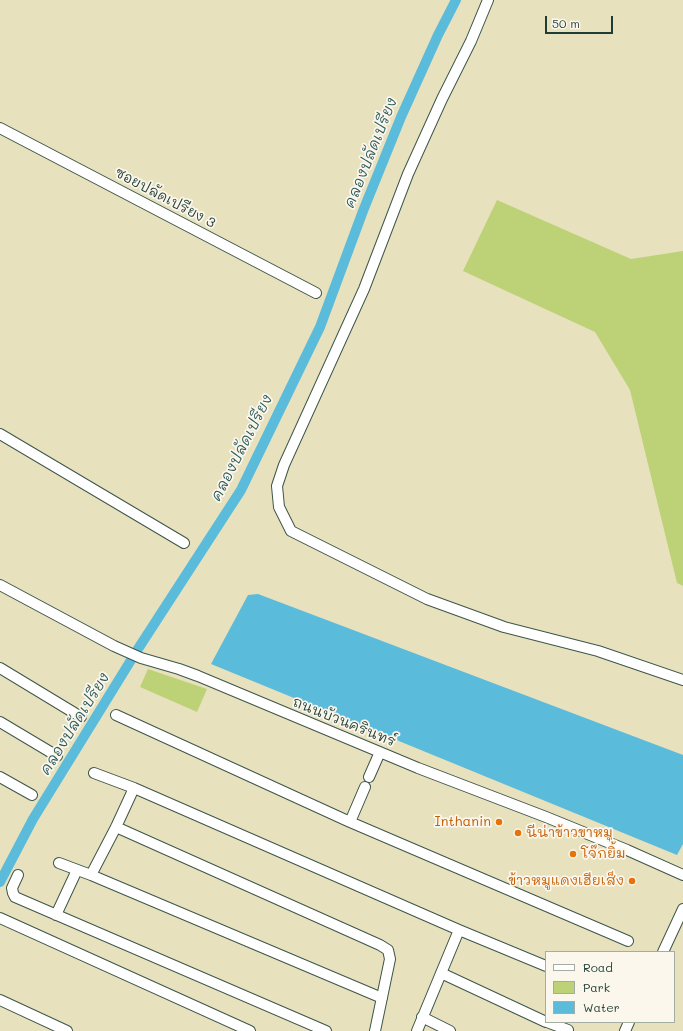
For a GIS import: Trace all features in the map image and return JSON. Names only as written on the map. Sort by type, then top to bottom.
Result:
[{"type":"street","points":[[488,0],[408,174],[364,289],[284,465],[277,486],[279,507],[291,531],[427,598],[504,627],[598,651],[683,680]]},
{"type":"street","name":"ซอยปลัดเปรียง 3","points":[[0,128],[316,293]]},
{"type":"street","points":[[0,434],[184,543]]},
{"type":"street","name":"ถนนบัวนครินทร์","points":[[0,585],[114,646],[141,658],[192,674],[380,752],[620,847],[683,875]]},
{"type":"street","points":[[0,668],[81,717]]},
{"type":"street","points":[[116,715],[350,822],[628,941]]},
{"type":"street","points":[[0,722],[57,756]]},
{"type":"street","points":[[369,776],[380,752]]},
{"type":"street","points":[[94,773],[134,788],[459,930],[545,966]]},
{"type":"street","points":[[0,777],[32,795]]},
{"type":"street","points":[[350,822],[365,787]]},
{"type":"street","points":[[91,876],[134,788]]},
{"type":"street","points":[[116,827],[380,945],[388,950],[390,959],[375,1031]]},
{"type":"street","points":[[59,863],[382,998]]},
{"type":"street","points":[[56,915],[77,870]]},
{"type":"street","points":[[18,875],[12,888],[15,897],[326,1031]]},
{"type":"street","points":[[663,951],[683,909]]},
{"type":"street","points":[[0,918],[250,1031]]},
{"type":"street","points":[[416,1031],[459,930]]},
{"type":"street","points":[[441,973],[547,1024],[568,1030]]},
{"type":"street","points":[[0,1000],[67,1031]]},
{"type":"street","points":[[422,1017],[450,1031]]},
{"type":"green space","points":[[497,200],[631,259],[683,251],[683,586],[677,583],[630,390],[595,332],[463,271]]},
{"type":"green space","points":[[148,669],[207,689],[197,712],[140,687]]},
{"type":"water","points":[[258,594],[683,755],[683,844],[677,855],[211,664],[248,595]]},
{"type":"waterway","name":"คลองปลัดเปรียง","points":[[0,882],[33,819],[136,652],[241,490],[320,327],[363,211],[401,117],[438,35],[456,0]]},
{"type":"place","name":"Inthanin","points":[[499,822]]},
{"type":"place","name":"นีน่าข้าวขาหมู","points":[[518,833]]},
{"type":"place","name":"โจ๊กยิ้ม","points":[[573,854]]},
{"type":"place","name":"ข้าวหมูแดงเฮียเส็ง","points":[[632,881]]}]
